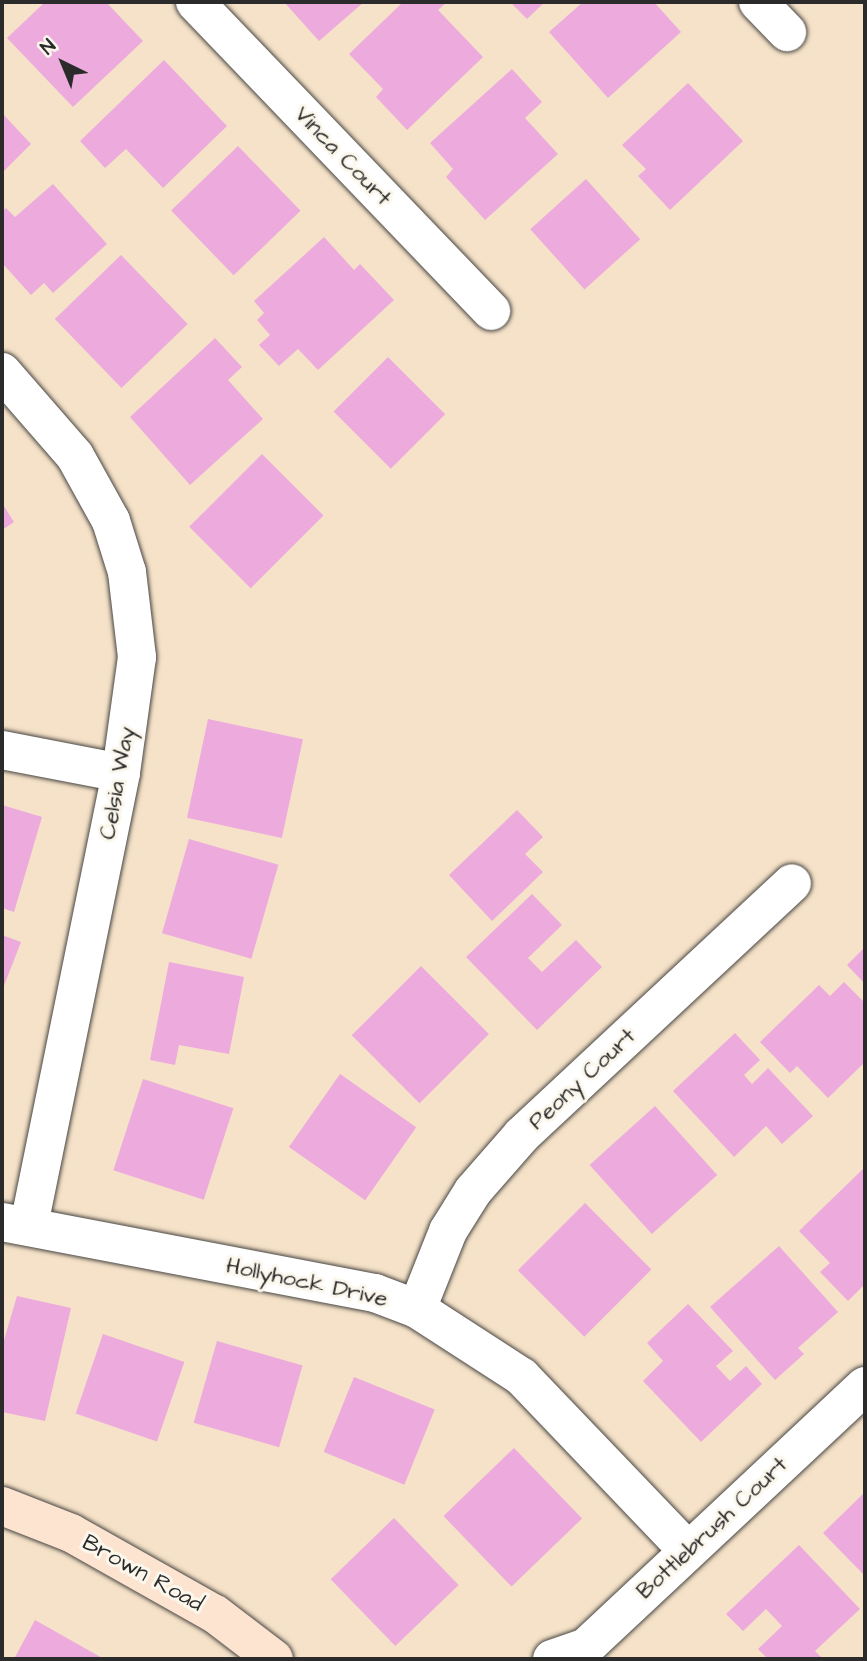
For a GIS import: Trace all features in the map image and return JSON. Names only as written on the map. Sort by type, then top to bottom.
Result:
[{"type":"street","name":"Vinca Court","points":[[195,2],[491,311]]},
{"type":"street","points":[[758,2],[786,32]]},
{"type":"street","name":"Celsia Way","points":[[2,372],[75,456],[111,521],[127,572],[137,657],[121,773],[15,1224]]},
{"type":"street","points":[[2,750],[121,773]]},
{"type":"street","name":"Peony Court","points":[[417,1310],[448,1231],[473,1191],[506,1153],[792,883]]},
{"type":"street","name":"Hollyhock Drive","points":[[15,1224],[375,1293],[417,1310],[522,1377],[688,1551]]},
{"type":"street","name":"Bottlebrush Court","points":[[552,1659],[586,1647],[865,1386]]},
{"type":"street","name":"Brown Road","points":[[2,1506],[71,1532],[215,1614],[274,1659]]},
{"type":"building","points":[[45,2],[106,2],[143,41],[73,107],[7,38]]},
{"type":"building","points":[[284,2],[364,2],[319,41]]},
{"type":"building","points":[[403,2],[447,2],[438,10],[483,57],[407,130],[376,97],[383,89],[349,54]]},
{"type":"building","points":[[510,2],[545,2],[527,19]]},
{"type":"building","points":[[583,2],[654,2],[681,32],[608,98],[549,32]]},
{"type":"building","points":[[164,60],[227,126],[163,188],[126,149],[105,168],[80,141]]},
{"type":"building","points":[[512,69],[542,102],[525,118],[558,154],[485,220],[446,177],[453,169],[430,143]]},
{"type":"building","points":[[688,83],[743,141],[670,210],[638,176],[646,169],[622,145]]},
{"type":"building","points":[[2,113],[31,144],[2,173]]},
{"type":"building","points":[[238,146],[301,211],[234,275],[171,211]]},
{"type":"building","points":[[586,179],[640,239],[584,289],[530,229]]},
{"type":"building","points":[[53,184],[107,244],[53,293],[44,283],[31,295],[2,263],[2,212],[6,208],[15,217]]},
{"type":"building","points":[[324,237],[354,270],[360,264],[394,300],[318,370],[298,349],[279,366],[259,345],[270,335],[257,320],[264,313],[254,301]]},
{"type":"building","points":[[121,255],[188,324],[122,388],[55,319]]},
{"type":"building","points":[[215,338],[242,367],[228,380],[263,419],[190,485],[130,417]]},
{"type":"building","points":[[388,357],[445,414],[391,469],[334,411]]},
{"type":"building","points":[[262,454],[324,516],[251,588],[189,527]]},
{"type":"building","points":[[2,503],[14,522],[2,530]]},
{"type":"building","points":[[208,719],[303,739],[282,838],[187,818]]},
{"type":"building","points":[[2,805],[42,817],[14,912],[2,908]]},
{"type":"building","points":[[517,810],[543,837],[525,854],[543,872],[492,921],[449,875]]},
{"type":"building","points":[[189,839],[278,865],[251,959],[162,933]]},
{"type":"building","points":[[532,894],[562,925],[528,958],[542,972],[576,940],[602,967],[537,1030],[466,957]]},
{"type":"building","points":[[2,935],[21,942],[2,991]]},
{"type":"building","points":[[865,947],[865,984],[847,965]]},
{"type":"building","points":[[169,962],[244,977],[229,1054],[179,1045],[175,1065],[150,1060]]},
{"type":"building","points":[[421,966],[489,1034],[420,1103],[352,1035]]},
{"type":"building","points":[[844,982],[865,1003],[865,1062],[828,1098],[797,1066],[790,1073],[760,1042],[819,985],[830,996]]},
{"type":"building","points":[[735,1033],[760,1060],[744,1075],[752,1084],[768,1068],[813,1116],[782,1144],[766,1126],[734,1157],[673,1091]]},
{"type":"building","points":[[340,1074],[416,1127],[365,1200],[289,1147]]},
{"type":"building","points":[[143,1079],[233,1108],[204,1200],[113,1170]]},
{"type":"building","points":[[655,1106],[717,1175],[652,1234],[590,1165]]},
{"type":"building","points":[[864,1168],[865,1284],[848,1301],[820,1272],[830,1263],[799,1231]]},
{"type":"building","points":[[585,1203],[651,1269],[584,1337],[518,1270]]},
{"type":"building","points":[[779,1246],[838,1312],[798,1348],[804,1354],[775,1380],[710,1307]]},
{"type":"building","points":[[17,1296],[71,1308],[45,1421],[2,1412],[2,1347]]},
{"type":"building","points":[[688,1304],[733,1351],[716,1366],[730,1381],[746,1366],[762,1384],[701,1442],[643,1381],[663,1361],[647,1343]]},
{"type":"building","points":[[103,1334],[184,1362],[157,1441],[76,1413]]},
{"type":"building","points":[[217,1341],[303,1366],[279,1447],[194,1423]]},
{"type":"building","points":[[354,1377],[435,1410],[404,1485],[324,1452]]},
{"type":"building","points":[[514,1448],[582,1518],[512,1587],[444,1516]]},
{"type":"building","points":[[865,1492],[865,1576],[823,1533]]},
{"type":"building","points":[[394,1518],[459,1585],[395,1646],[331,1579]]},
{"type":"building","points":[[799,1545],[860,1609],[815,1651],[823,1659],[768,1659],[758,1649],[782,1626],[766,1609],[743,1631],[726,1614]]},
{"type":"building","points":[[35,1620],[104,1659],[14,1659]]}]
